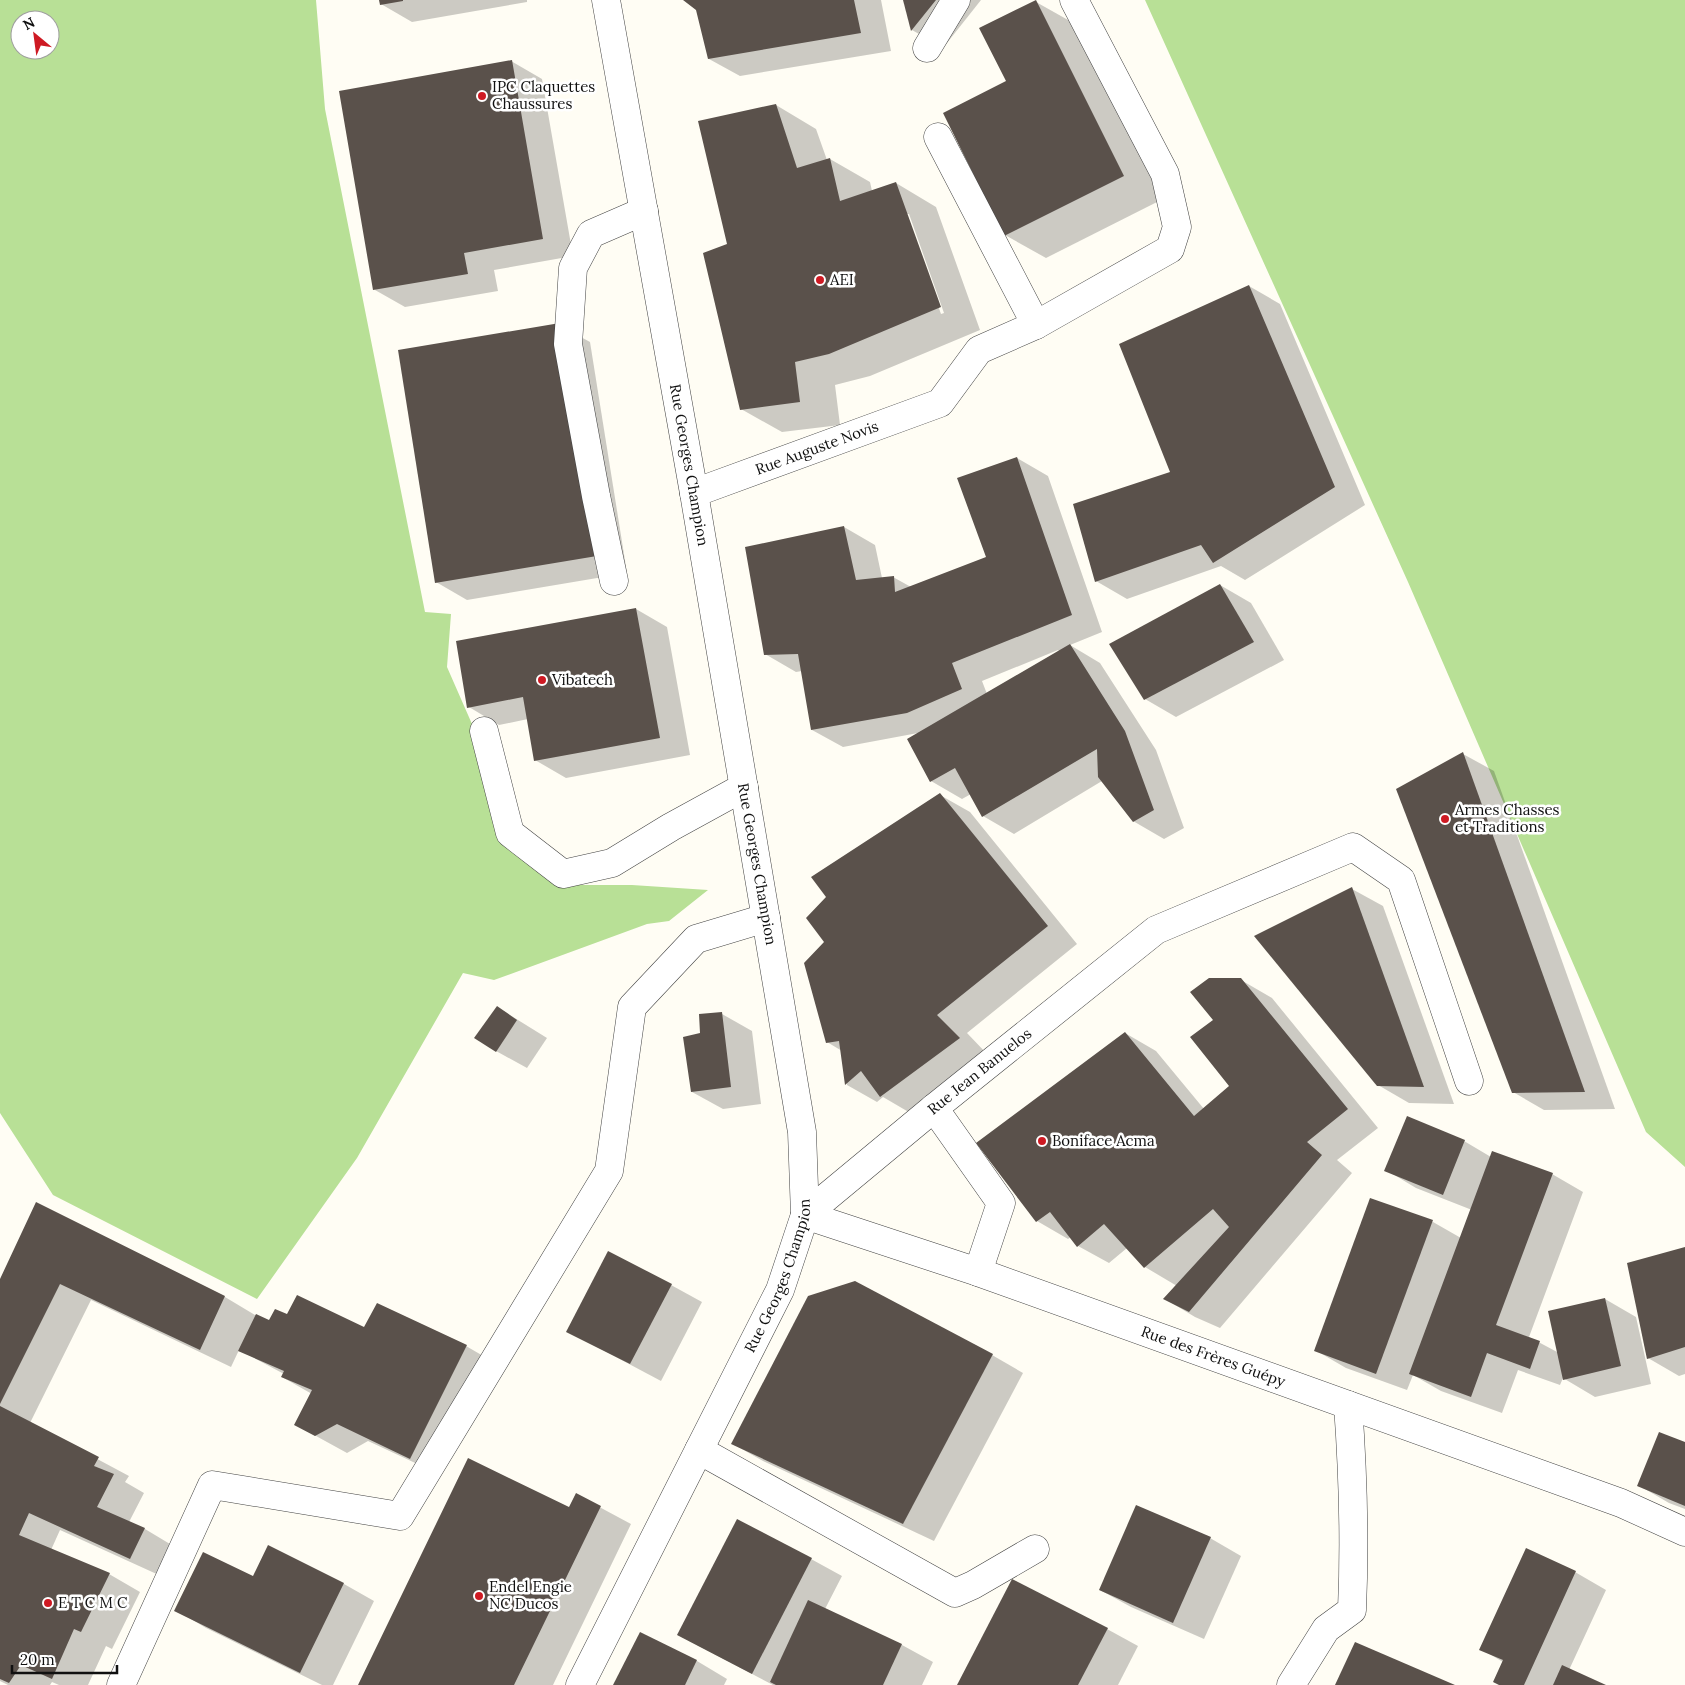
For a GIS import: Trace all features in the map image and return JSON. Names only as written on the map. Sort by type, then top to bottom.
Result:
[{"type":"street","name":"Rue Georges Champion","points":[[580,1685],[780,1290],[805,1215],[802,1132],[694,493],[606,0]]},
{"type":"street","points":[[927,48],[956,0]]},
{"type":"street","points":[[938,137],[1036,325],[1170,249],[1177,227],[1164,174],[1074,0]]},
{"type":"street","points":[[614,581],[568,344],[573,268],[591,234],[644,211]]},
{"type":"street","name":"Rue Auguste Novis","points":[[694,493],[940,402],[978,350],[1036,325]]},
{"type":"street","points":[[484,731],[510,833],[563,874],[612,863],[744,786]]},
{"type":"street","name":"Rue Jean Banuelos","points":[[805,1215],[934,1108],[1156,930],[1352,847],[1401,880],[1469,1081]]},
{"type":"street","points":[[121,1685],[212,1485],[400,1516],[608,1171],[632,1007],[696,939],[766,918]]},
{"type":"street","points":[[934,1108],[1001,1204],[978,1272]]},
{"type":"street","name":"Rue des Frères Guépy","points":[[805,1215],[978,1272],[1621,1503],[1685,1532]]},
{"type":"street","points":[[1291,1685],[1326,1630],[1352,1610],[1354,1565],[1353,1483],[1348,1405]]},
{"type":"street","points":[[699,1450],[955,1593],[973,1585],[1035,1549]]},
{"type":"green space","points":[[0,0],[316,0],[325,109],[425,612],[451,614],[447,667],[504,797],[562,885],[632,885],[708,890],[669,921],[647,924],[494,980],[463,973],[357,1158],[257,1299],[53,1195],[0,1113]]},
{"type":"green space","points":[[1145,0],[1685,0],[1685,1167],[1646,1132],[1408,582]]},
{"type":"building","points":[[379,0],[403,0],[403,1],[380,5]]},
{"type":"building","points":[[683,0],[854,0],[861,33],[708,59],[696,10]]},
{"type":"building","points":[[903,0],[936,0],[911,31]]},
{"type":"building","points":[[1036,0],[1124,176],[1004,236],[943,113],[1006,81],[979,28]]},
{"type":"building","points":[[512,60],[543,239],[464,253],[468,274],[373,290],[339,91]]},
{"type":"building","name":"AEI","points":[[776,104],[797,168],[830,158],[840,201],[896,182],[941,307],[829,354],[795,362],[800,402],[740,410],[703,253],[727,244],[698,121]]},
{"type":"building","points":[[1249,285],[1335,487],[1213,563],[1201,545],[1095,582],[1073,504],[1170,472],[1119,344]]},
{"type":"building","points":[[560,323],[597,556],[435,583],[398,350]]},
{"type":"building","points":[[1017,457],[1072,615],[952,663],[962,689],[907,713],[811,730],[798,654],[764,655],[745,547],[844,526],[856,580],[894,576],[895,592],[986,557],[957,478]]},
{"type":"building","points":[[1220,584],[1254,642],[1144,700],[1109,644]]},
{"type":"building","points":[[636,608],[660,738],[534,761],[523,697],[467,708],[456,641]]},
{"type":"building","points":[[1070,644],[1125,731],[1154,810],[1133,822],[1098,777],[1097,749],[982,817],[955,768],[930,782],[907,739]]},
{"type":"building","points":[[1463,752],[1585,1092],[1512,1093],[1396,789]]},
{"type":"building","points":[[940,793],[1048,926],[937,1015],[960,1038],[880,1097],[861,1071],[845,1085],[839,1041],[826,1043],[804,963],[824,942],[806,918],[826,897],[811,877]]},
{"type":"building","points":[[1352,887],[1424,1087],[1377,1086],[1254,936]]},
{"type":"building","points":[[1209,978],[1241,978],[1348,1109],[1307,1142],[1322,1155],[1189,1312],[1163,1299],[1229,1227],[1213,1209],[1144,1268],[1104,1224],[1077,1247],[1050,1212],[1036,1222],[976,1143],[1125,1032],[1194,1116],[1229,1086],[1190,1037],[1213,1020],[1190,992]]},
{"type":"building","points":[[497,1006],[517,1020],[496,1052],[474,1038]]},
{"type":"building","points":[[722,1012],[731,1087],[691,1092],[683,1037],[700,1033],[699,1014]]},
{"type":"building","points":[[1407,1116],[1465,1140],[1443,1195],[1384,1171]]},
{"type":"building","points":[[1492,1151],[1553,1173],[1496,1325],[1540,1341],[1530,1369],[1487,1353],[1471,1397],[1409,1374]]},
{"type":"building","points":[[1370,1198],[1433,1220],[1376,1374],[1314,1351]]},
{"type":"building","points":[[36,1202],[225,1296],[200,1350],[60,1284],[0,1404],[0,1279]]},
{"type":"building","points":[[1685,1247],[1685,1347],[1647,1359],[1627,1263]]},
{"type":"building","points":[[608,1251],[672,1284],[630,1364],[566,1332]]},
{"type":"building","points":[[855,1281],[993,1354],[903,1524],[731,1444],[808,1296]]},
{"type":"building","points":[[297,1295],[364,1327],[377,1303],[467,1345],[410,1459],[337,1424],[315,1436],[294,1425],[312,1390],[281,1377],[284,1371],[238,1351],[256,1314],[269,1320],[275,1309],[287,1314]]},
{"type":"building","points":[[1605,1298],[1621,1366],[1563,1380],[1548,1311]]},
{"type":"building","points":[[0,1406],[99,1457],[94,1466],[114,1474],[97,1507],[145,1528],[130,1559],[29,1513],[19,1535],[110,1573],[81,1632],[74,1629],[52,1679],[21,1665],[9,1683],[0,1679]]},
{"type":"building","points":[[1659,1432],[1685,1442],[1685,1506],[1637,1486]]},
{"type":"building","name":"Endel Engie NC Ducos","points":[[468,1458],[569,1507],[576,1493],[601,1506],[514,1685],[358,1685]]},
{"type":"building","points":[[1136,1505],[1211,1537],[1173,1623],[1099,1590]]},
{"type":"building","points":[[737,1519],[812,1558],[752,1674],[677,1635]]},
{"type":"building","points":[[268,1545],[344,1583],[300,1673],[174,1611],[203,1552],[253,1576]]},
{"type":"building","points":[[1526,1548],[1576,1571],[1524,1685],[1499,1685],[1493,1682],[1503,1660],[1479,1650]]},
{"type":"building","points":[[1012,1579],[1108,1628],[1078,1685],[957,1685]]},
{"type":"building","points":[[808,1600],[902,1644],[883,1685],[776,1685],[770,1682]]},
{"type":"building","points":[[640,1632],[697,1660],[685,1685],[613,1685]]},
{"type":"building","points":[[1355,1642],[1455,1685],[1335,1685]]},
{"type":"building","points":[[1562,1665],[1606,1685],[1553,1685]]},
{"type":"place","name":"IPC Claquettes Chaussures","points":[[482,96]]},
{"type":"place","name":"AEI","points":[[820,280]]},
{"type":"place","name":"Vibatech","points":[[542,680]]},
{"type":"place","name":"Armes Chasses et Traditions","points":[[1445,819]]},
{"type":"place","name":"Boniface Acma","points":[[1042,1141]]},
{"type":"place","name":"Endel Engie NC Ducos","points":[[479,1596]]},
{"type":"place","name":"E T C M C","points":[[48,1603]]}]
